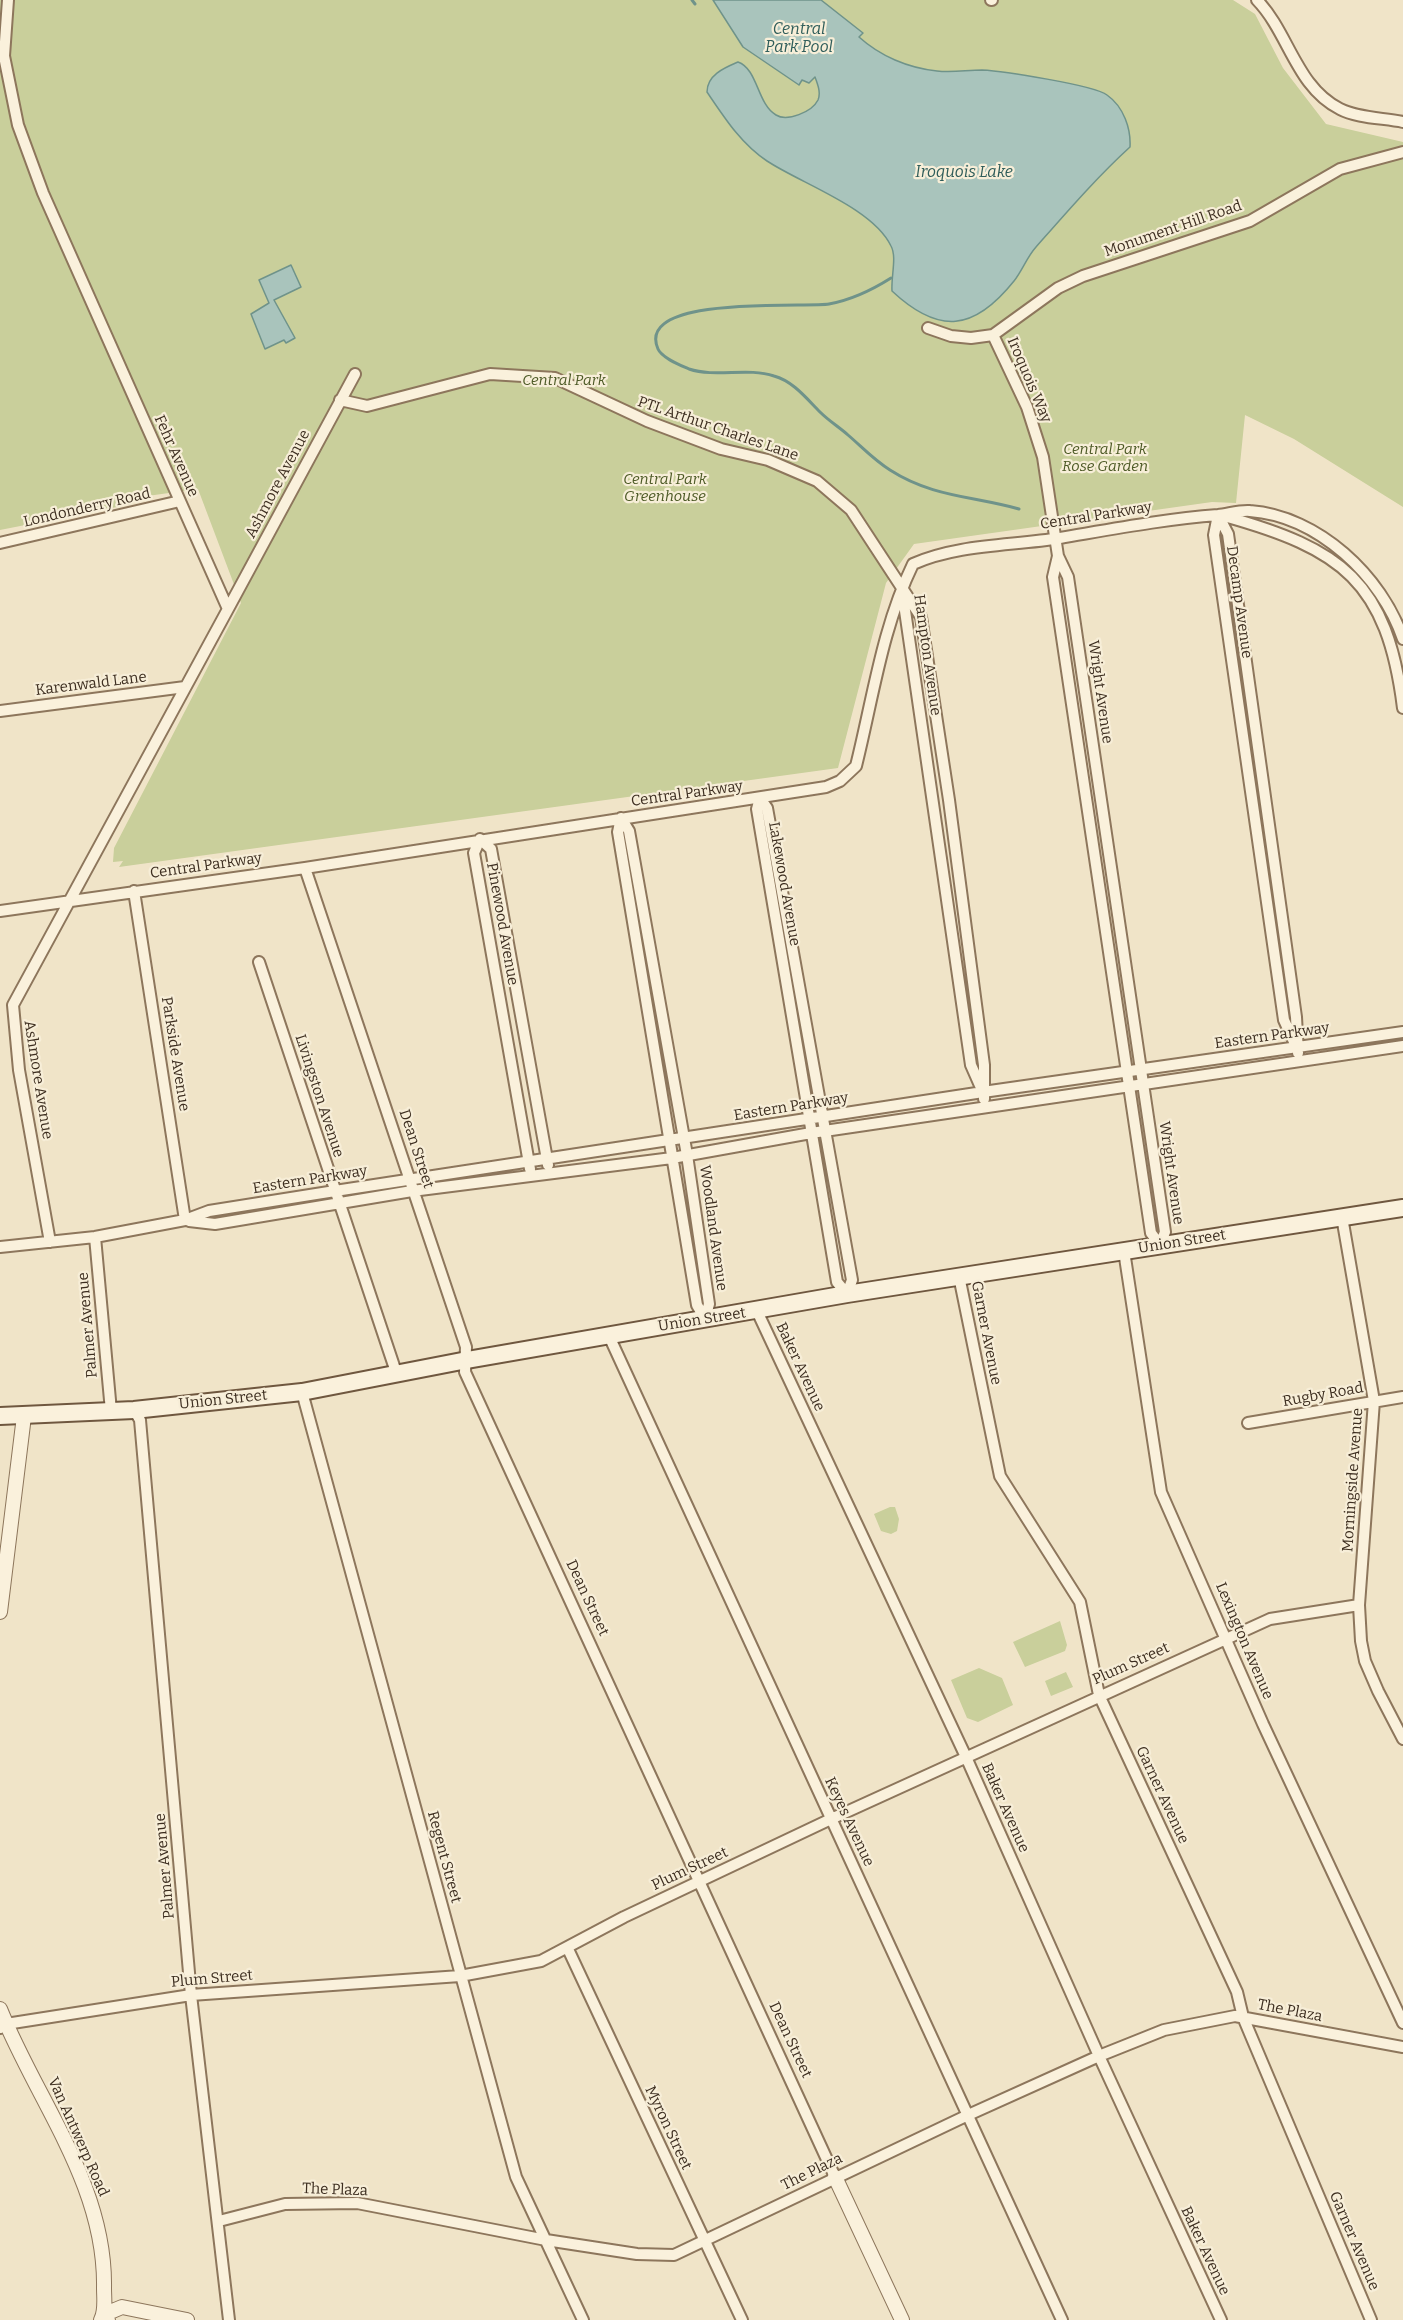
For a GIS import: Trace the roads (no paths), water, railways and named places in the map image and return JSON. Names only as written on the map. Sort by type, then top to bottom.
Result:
[{"type":"main road","name":"Union Street","points":[[0,1416],[134,1410],[302,1392],[466,1360],[847,1294],[1403,1208]]},
{"type":"street","name":"Fehr Avenue","points":[[8,0],[4,56],[18,125],[43,193],[228,609]]},
{"type":"street","points":[[1257,0],[1268,11],[1306,79],[1320,97],[1342,110],[1403,122]]},
{"type":"street","name":"Monument Hill Road","points":[[993,335],[1058,288],[1083,276],[1250,221],[1340,169],[1403,152]]},
{"type":"street","name":"Iroquois Way","points":[[928,328],[951,336],[971,338],[993,335],[1027,407],[1038,439],[1056,538]]},
{"type":"street","name":"Ashmore Avenue","points":[[228,609],[355,374]]},
{"type":"street","name":"PTL Arthur Charles Lane","points":[[340,400],[367,406],[490,374],[555,378],[647,422],[721,449],[768,460],[817,481],[851,510],[902,587]]},
{"type":"street","name":"Londonderry Road","points":[[0,543],[180,501]]},
{"type":"street","name":"Central Parkway","points":[[0,911],[305,868],[826,787],[840,781],[856,766],[887,628],[902,587],[912,564],[935,554],[1182,518],[1250,511],[1284,519],[1315,533],[1342,550],[1381,595],[1403,639]]},
{"type":"street","name":"Central Parkway","points":[[1218,515],[1296,540],[1331,558],[1354,578],[1375,606],[1387,632],[1398,664],[1403,708]]},
{"type":"street","name":"Decamp Avenue","points":[[1218,515],[1228,534],[1296,1017],[1297,1048],[1300,1060]]},
{"type":"street","name":"Wright Avenue","points":[[1056,538],[1058,556],[1068,577],[1165,1232],[1160,1245]]},
{"type":"street","name":"Wright Avenue","points":[[1058,556],[1053,577],[1128,1085],[1151,1233],[1160,1245]]},
{"type":"street","name":"Hampton Avenue","points":[[902,587],[971,1065],[983,1092]]},
{"type":"street","name":"Hampton Avenue","points":[[902,587],[921,617],[930,672],[984,1065],[985,1106]]},
{"type":"street","points":[[70,902],[228,609]]},
{"type":"street","name":"Karenwald Lane","points":[[0,711],[185,687]]},
{"type":"street","name":"Lakewood Avenue","points":[[760,798],[767,808],[825,1118],[839,1213],[852,1280],[847,1294]]},
{"type":"street","name":"Lakewood Avenue","points":[[760,798],[757,809],[825,1215],[837,1282],[847,1294]]},
{"type":"street","name":"Woodland Avenue","points":[[621,818],[629,831],[687,1155],[709,1304],[705,1319]]},
{"type":"street","name":"Woodland Avenue","points":[[621,818],[618,832],[669,1141],[697,1305],[705,1319]]},
{"type":"street","name":"Pinewood Avenue","points":[[531,1175],[474,853],[480,839],[491,849],[550,1173]]},
{"type":"street","name":"Dean Street","points":[[305,868],[466,1347],[465,1372],[902,2320]]},
{"type":"street","name":"Parkside Avenue","points":[[134,891],[185,1220]]},
{"type":"street","name":"Ashmore Avenue","points":[[50,1242],[19,1070],[13,1005],[70,902]]},
{"type":"street","name":"Livingston Avenue","points":[[259,962],[397,1375]]},
{"type":"street","name":"Eastern Parkway","points":[[185,1220],[214,1224],[340,1203],[546,1159],[983,1092],[1403,1032]]},
{"type":"street","name":"Eastern Parkway","points":[[0,1247],[95,1237],[185,1220],[209,1211],[335,1191],[531,1175],[672,1158],[811,1132],[1403,1046]]},
{"type":"street","points":[[825,1215],[839,1213]]},
{"type":"street","name":"Morningside Avenue","points":[[1342,1217],[1374,1401],[1359,1605],[1365,1661],[1403,1739]]},
{"type":"street","name":"Palmer Avenue","points":[[95,1237],[111,1411]]},
{"type":"street","name":"Lexington Avenue","points":[[1124,1251],[1161,1492],[1263,1724],[1403,2023]]},
{"type":"street","name":"Garner Avenue","points":[[959,1276],[1000,1476],[1080,1602],[1099,1695],[1237,1992],[1243,2017],[1371,2320]]},
{"type":"street","name":"Baker Avenue","points":[[757,1311],[966,1757],[1099,2056],[1221,2320]]},
{"type":"street","name":"Keyes Avenue","points":[[609,1336],[966,2116],[1062,2320]]},
{"type":"street","name":"Regent Street","points":[[302,1392],[516,2177],[583,2320]]},
{"type":"street","name":"Rugby Road","points":[[1248,1423],[1403,1397]]},
{"type":"street","name":"Palmer Avenue","points":[[134,1410],[140,1420],[153,1541],[191,1995],[229,2320]]},
{"type":"street","points":[[0,1612],[24,1416]]},
{"type":"street","name":"Plum Street","points":[[3,2026],[191,1995],[460,1976],[542,1961],[624,1917],[831,1819],[1270,1619],[1359,1605]]},
{"type":"street","name":"Myron Street","points":[[568,1949],[742,2320]]},
{"type":"street","name":"Van Antwerp Road","points":[[0,2009],[3,2026],[53,2116],[91,2200],[104,2264],[104,2318]]},
{"type":"street","name":"The Plaza","points":[[219,2221],[285,2204],[357,2203],[546,2240],[637,2254],[674,2255],[966,2116],[1099,2056],[1164,2030],[1231,2016],[1403,2047]]},
{"type":"street","points":[[104,2318],[122,2307],[187,2320]]},
{"type":"water","name":"Iroquois Lake","points":[[713,0],[821,0],[863,33],[859,37],[867,44],[905,64],[943,72],[982,70],[1008,73],[1099,91],[1113,100],[1122,112],[1128,126],[1130,147],[1070,208],[1033,251],[1014,281],[985,310],[970,318],[956,321],[941,320],[925,315],[892,291],[893,250],[882,232],[853,208],[782,170],[749,147],[707,92],[713,77],[738,62],[750,72],[765,103],[776,115],[786,117],[799,115],[815,104],[819,95],[815,77],[809,83],[802,80],[799,85],[743,47]]},
{"type":"water","points":[[291,265],[301,287],[274,300],[295,338],[286,343],[284,340],[265,349],[251,314],[269,303],[259,280]]},
{"type":"waterway","points":[[692,0],[695,4]]},
{"type":"waterway","points":[[891,278],[861,294],[829,304],[726,307],[671,319],[657,331],[658,349],[672,361],[699,372],[753,372],[781,378],[799,391],[823,415],[879,462],[906,479],[937,491],[1019,509]]},
{"type":"water label","name":"Central Park Pool","points":[[799,39]]},
{"type":"park label","name":"Central Park","points":[[564,381]]},
{"type":"park label","name":"Central Park Rose Garden","points":[[1105,458]]},
{"type":"park label","name":"Central Park Greenhouse","points":[[665,488]]}]
